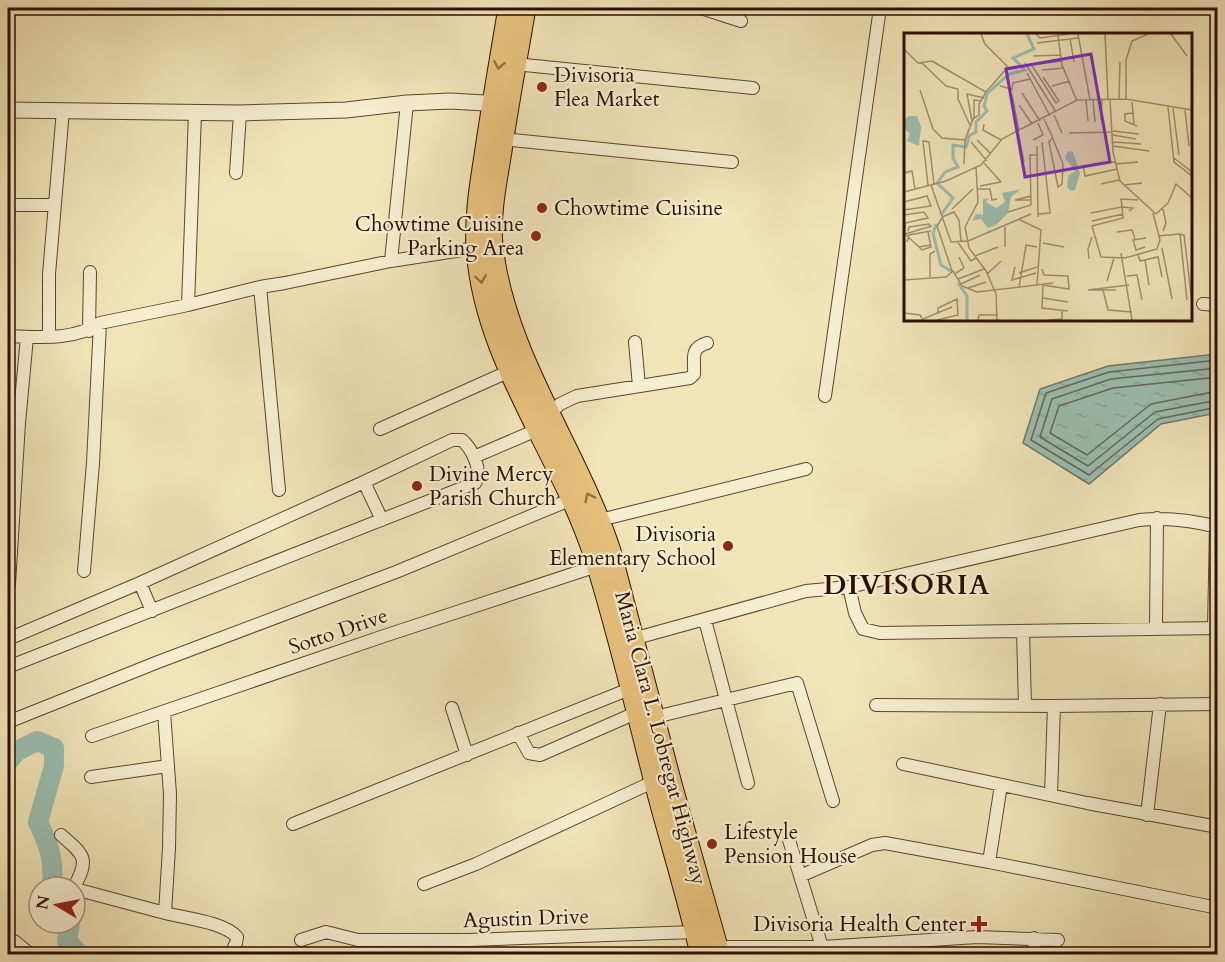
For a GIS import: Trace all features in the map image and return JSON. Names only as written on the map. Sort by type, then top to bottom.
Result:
[{"type":"highway","name":"Maria Clara L. Lobregat Highway","points":[[509,8],[500,104],[479,196],[488,310],[510,371],[544,422],[600,520],[605,563],[647,715],[671,784],[707,947]]},
{"type":"highway","name":"Maria Clara L. Lobregat Highway","points":[[525,8],[515,64],[500,104],[502,140],[492,218],[484,246],[572,499],[605,563]]},
{"type":"highway","name":"Maria Clara L. Lobregat Highway","points":[[627,640],[632,688],[647,715],[655,781],[707,947]]},
{"type":"street","points":[[701,8],[741,21]]},
{"type":"street","points":[[825,396],[880,8]]},
{"type":"street","points":[[515,64],[753,88]]},
{"type":"street","points":[[8,110],[240,113],[346,110],[450,101],[500,104]]},
{"type":"street","points":[[391,261],[407,103]]},
{"type":"street","points":[[49,337],[49,274],[63,110]]},
{"type":"street","points":[[188,305],[195,113]]},
{"type":"street","points":[[236,172],[240,113]]},
{"type":"street","points":[[502,140],[732,162]]},
{"type":"street","points":[[8,205],[55,206]]},
{"type":"street","points":[[8,336],[49,337],[89,331],[100,323],[260,287],[285,284],[391,261],[484,246]]},
{"type":"street","points":[[89,331],[90,272]]},
{"type":"street","points":[[260,287],[279,490]]},
{"type":"street","points":[[1203,304],[1218,304]]},
{"type":"street","points":[[84,571],[93,463],[100,323]]},
{"type":"street","points":[[9,584],[27,337]]},
{"type":"street","points":[[634,342],[639,386]]},
{"type":"street","points":[[474,457],[544,422],[560,404],[577,396],[690,378],[694,374],[694,351],[707,343]]},
{"type":"street","points":[[380,429],[510,371]]},
{"type":"street","points":[[8,639],[140,583],[452,440],[462,440],[474,457],[478,472],[475,483],[8,667]]},
{"type":"street","points":[[600,520],[806,469]]},
{"type":"street","points":[[364,482],[382,520]]},
{"type":"street","points":[[8,722],[158,662],[396,572],[572,499]]},
{"type":"street","points":[[1156,518],[1156,629]]},
{"type":"street","points":[[627,640],[806,591],[849,587],[1139,520],[1156,518],[1186,520],[1217,527],[1216,628],[871,632],[863,629],[859,622],[849,587]]},
{"type":"street","name":"Sotto Drive","points":[[92,736],[605,563]]},
{"type":"street","points":[[140,583],[152,611]]},
{"type":"street","points":[[705,620],[748,783]]},
{"type":"street","points":[[1023,631],[1025,706]]},
{"type":"street","points":[[518,733],[529,753],[540,755],[647,715],[726,700],[797,683],[833,801]]},
{"type":"street","points":[[293,824],[632,688]]},
{"type":"street","points":[[876,705],[1218,704]]},
{"type":"street","points":[[1148,815],[1160,705]]},
{"type":"street","points":[[1050,795],[1054,706]]},
{"type":"street","points":[[452,708],[467,755]]},
{"type":"street","points":[[164,712],[170,794],[165,913]]},
{"type":"street","points":[[903,764],[1148,815],[1218,826]]},
{"type":"street","points":[[91,777],[168,766]]},
{"type":"street","points":[[424,884],[476,864],[655,781]]},
{"type":"street","points":[[989,861],[1001,785]]},
{"type":"street","points":[[61,835],[81,852],[84,859],[80,875]]},
{"type":"street","points":[[789,840],[822,946]]},
{"type":"street","points":[[800,876],[872,845],[885,843],[989,861],[1218,908]]},
{"type":"street","points":[[87,892],[224,927],[237,937],[231,954]]},
{"type":"street","name":"Agustin Drive","points":[[301,940],[326,932],[358,940],[469,940],[707,947],[822,946],[977,937],[1058,940]]},
{"type":"street","points":[[8,938],[14,940],[30,954]]},
{"type":"street","points":[[1034,938],[1035,954]]},
{"type":"water","points":[[1217,354],[1217,413],[1161,424],[1089,484],[1023,443],[1040,389],[1108,366]]},
{"type":"waterway","points":[[8,762],[17,751],[37,741],[54,748],[54,766],[38,822],[50,853],[52,875]]},
{"type":"waterway","points":[[68,935],[67,941],[79,954]]},
{"type":"place","name":"Divisoria Flea Market","points":[[542,87]]},
{"type":"place","name":"Chowtime Cuisine","points":[[542,208]]},
{"type":"place","name":"Chowtime Cuisine Parking Area","points":[[536,236]]},
{"type":"place","name":"Divine Mercy Parish Church","points":[[417,486]]},
{"type":"place","name":"Divisoria Elementary School","points":[[728,546]]},
{"type":"place","name":"Lifestyle Pension House","points":[[712,844]]},
{"type":"place","name":"Divisoria Health Center","points":[[979,924]]},
{"type":"district","name":"DIVISORIA","points":[[907,585]]}]
